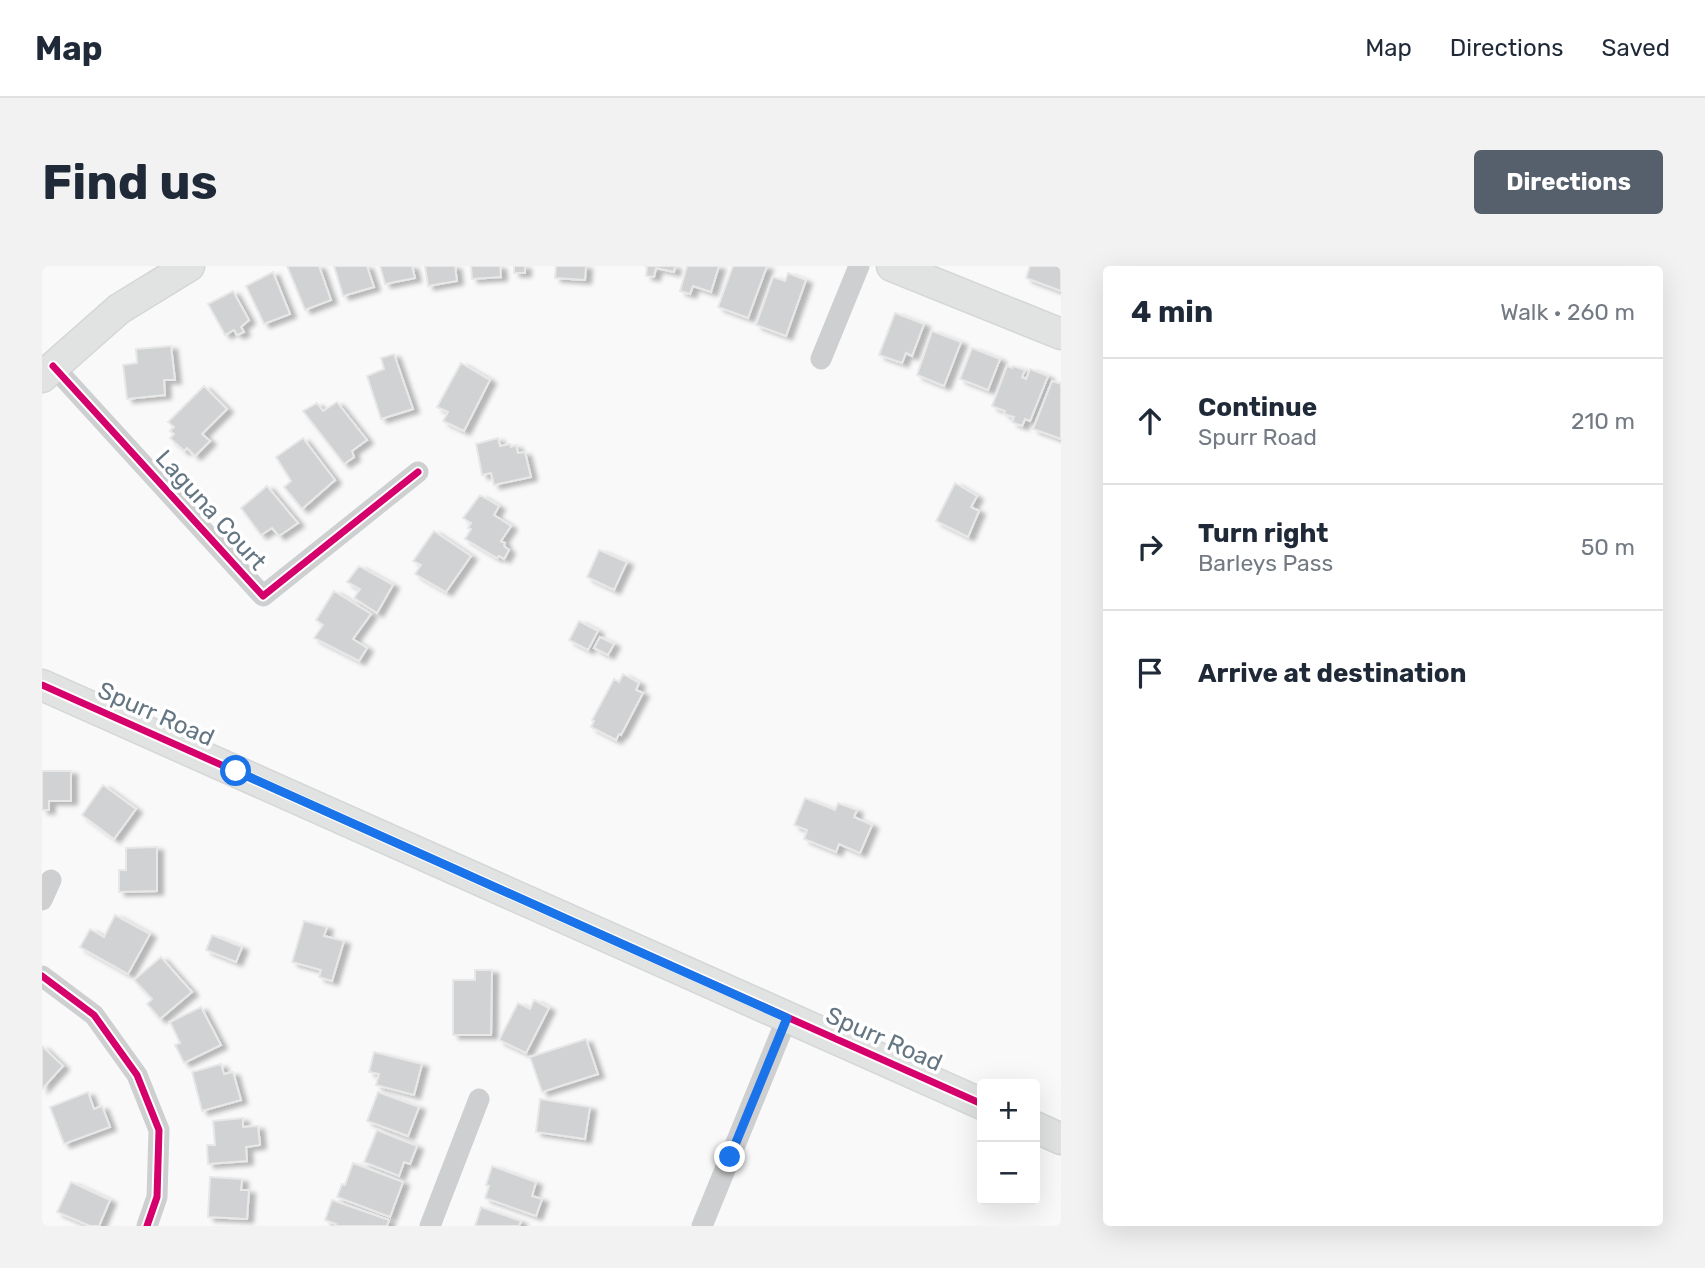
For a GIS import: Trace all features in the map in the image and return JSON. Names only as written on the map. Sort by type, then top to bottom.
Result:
[{"type":"street","points":[[821,359],[859,266]]},
{"type":"street","points":[[892,266],[1061,334]]},
{"type":"street","points":[[48,371],[119,309],[179,269]]},
{"type":"street","name":"Laguna Court","points":[[48,371],[263,596],[418,472]]},
{"type":"street","name":"Spurr Road","points":[[42,685],[977,1102]]},
{"type":"street","points":[[42,900],[51,880]]},
{"type":"street","points":[[42,976],[94,1015],[137,1075],[159,1130],[157,1197],[147,1226]]},
{"type":"street","points":[[702,1226],[787,1018]]},
{"type":"street","points":[[430,1226],[479,1099]]},
{"type":"street","points":[[1040,1129],[1061,1139]]},
{"type":"building","points":[[287,266],[319,266],[331,300],[305,310]]},
{"type":"building","points":[[334,266],[367,266],[374,287],[343,296]]},
{"type":"building","points":[[380,266],[412,266],[415,278],[385,284]]},
{"type":"building","points":[[425,266],[455,266],[457,281],[428,286]]},
{"type":"building","points":[[471,266],[500,266],[501,277],[472,279]]},
{"type":"building","points":[[514,266],[525,266],[525,273],[514,273]]},
{"type":"building","points":[[556,266],[586,266],[585,280],[555,278]]},
{"type":"building","points":[[645,266],[675,266],[674,272],[656,268],[654,277],[646,276]]},
{"type":"building","points":[[687,266],[719,266],[711,292],[693,286],[690,294],[680,291]]},
{"type":"building","points":[[733,266],[767,266],[748,318],[718,307]]},
{"type":"building","points":[[1030,266],[1061,266],[1061,291],[1026,278]]},
{"type":"building","points":[[273,272],[290,314],[264,324],[246,286]]},
{"type":"building","points":[[788,273],[806,280],[786,336],[756,325],[773,277],[785,281]]},
{"type":"building","points":[[233,291],[249,320],[241,327],[244,332],[237,335],[234,330],[225,335],[208,304]]},
{"type":"building","points":[[895,313],[924,324],[912,356],[906,353],[902,363],[879,355]]},
{"type":"building","points":[[932,331],[961,342],[944,386],[917,375]]},
{"type":"building","points":[[171,346],[175,380],[164,380],[165,395],[127,399],[123,365],[137,363],[136,349]]},
{"type":"building","points":[[972,348],[1000,359],[988,390],[960,379]]},
{"type":"building","points":[[394,354],[413,409],[381,419],[367,376],[384,369],[381,358]]},
{"type":"building","points":[[461,363],[490,380],[464,431],[443,421],[448,412],[437,407]]},
{"type":"building","points":[[1007,366],[1025,370],[1022,377],[1026,379],[1030,369],[1048,376],[1030,421],[1025,419],[1022,426],[1012,422],[1014,417],[1004,414],[1005,411],[992,406]]},
{"type":"building","points":[[1052,381],[1061,384],[1061,439],[1033,429]]},
{"type":"building","points":[[204,386],[227,409],[202,434],[210,441],[195,456],[187,448],[184,451],[170,438],[174,434],[170,431],[174,427],[168,422]]},
{"type":"building","points":[[337,402],[367,440],[352,451],[354,457],[344,464],[303,411],[317,403],[323,411]]},
{"type":"building","points":[[303,438],[335,480],[302,509],[284,487],[291,481],[276,457]]},
{"type":"building","points":[[498,438],[500,446],[516,445],[518,453],[525,452],[531,477],[494,485],[491,473],[482,475],[476,444]]},
{"type":"building","points":[[955,483],[977,496],[971,507],[979,511],[968,537],[936,521]]},
{"type":"building","points":[[267,486],[298,523],[279,536],[272,528],[261,535],[241,508]]},
{"type":"building","points":[[480,495],[499,506],[494,515],[511,526],[501,541],[509,550],[504,559],[499,556],[497,558],[465,539],[471,529],[468,528],[471,523],[463,518]]},
{"type":"building","points":[[434,531],[471,556],[446,592],[415,574],[421,565],[413,561]]},
{"type":"building","points":[[599,550],[627,562],[614,590],[587,577]]},
{"type":"building","points":[[359,566],[393,585],[377,613],[354,598],[360,589],[347,582]]},
{"type":"building","points":[[334,591],[371,614],[353,639],[367,648],[359,661],[314,638],[323,625],[316,620]]},
{"type":"building","points":[[579,621],[598,631],[588,650],[569,640]]},
{"type":"building","points":[[600,637],[614,644],[608,655],[594,648]]},
{"type":"building","points":[[623,674],[639,683],[636,690],[643,693],[616,740],[591,727],[594,721],[592,720],[614,679],[619,682]]},
{"type":"building","points":[[42,771],[71,771],[71,801],[49,801],[49,810],[42,810]]},
{"type":"building","points":[[103,785],[136,809],[114,839],[82,815]]},
{"type":"building","points":[[805,798],[835,810],[838,803],[857,810],[854,817],[872,825],[860,853],[839,844],[836,852],[804,839],[807,830],[794,825]]},
{"type":"building","points":[[157,847],[157,891],[119,892],[119,870],[126,870],[126,848]]},
{"type":"building","points":[[115,915],[150,934],[128,974],[80,947],[90,929],[104,937]]},
{"type":"building","points":[[304,921],[327,927],[324,936],[344,941],[332,981],[319,977],[321,970],[292,962]]},
{"type":"building","points":[[212,935],[242,947],[236,962],[206,950]]},
{"type":"building","points":[[161,957],[192,992],[160,1019],[147,1004],[152,999],[134,980]]},
{"type":"building","points":[[475,970],[492,970],[491,1035],[453,1035],[453,980],[475,980]]},
{"type":"building","points":[[534,1000],[549,1008],[526,1053],[499,1040],[518,1003],[530,1009]]},
{"type":"building","points":[[201,1007],[221,1045],[184,1063],[175,1045],[180,1043],[170,1022]]},
{"type":"building","points":[[586,1039],[598,1074],[542,1092],[530,1057]]},
{"type":"building","points":[[42,1046],[63,1066],[42,1089]]},
{"type":"building","points":[[374,1052],[422,1064],[414,1095],[376,1085],[379,1074],[369,1072]]},
{"type":"building","points":[[221,1064],[224,1074],[233,1072],[241,1100],[202,1111],[192,1072]]},
{"type":"building","points":[[88,1092],[94,1109],[102,1106],[110,1127],[64,1144],[50,1107]]},
{"type":"building","points":[[378,1092],[419,1107],[408,1136],[367,1121]]},
{"type":"building","points":[[540,1099],[590,1107],[585,1139],[536,1132]]},
{"type":"building","points":[[243,1118],[243,1127],[258,1126],[260,1145],[246,1147],[247,1161],[208,1164],[207,1145],[215,1145],[213,1121]]},
{"type":"building","points":[[377,1130],[417,1146],[410,1164],[404,1162],[399,1176],[364,1162]]},
{"type":"building","points":[[353,1163],[403,1182],[390,1217],[337,1197],[342,1184],[345,1185]]},
{"type":"building","points":[[492,1166],[536,1182],[532,1196],[542,1199],[536,1216],[485,1198]]},
{"type":"building","points":[[210,1177],[242,1179],[241,1190],[249,1190],[247,1219],[208,1217]]},
{"type":"building","points":[[71,1182],[110,1200],[99,1226],[90,1226],[57,1212]]},
{"type":"building","points":[[332,1200],[389,1220],[387,1226],[335,1226],[336,1224],[325,1220]]},
{"type":"building","points":[[481,1207],[521,1221],[519,1226],[475,1226]]},
{"type":"cycle path","points":[[53,366],[263,596],[418,472]]},
{"type":"cycle path","points":[[42,685],[977,1102]]},
{"type":"cycle path","points":[[42,976],[94,1015],[137,1075],[159,1130],[157,1197],[147,1226]]},
{"type":"route","points":[[236,771],[787,1018],[730,1157]]}]
